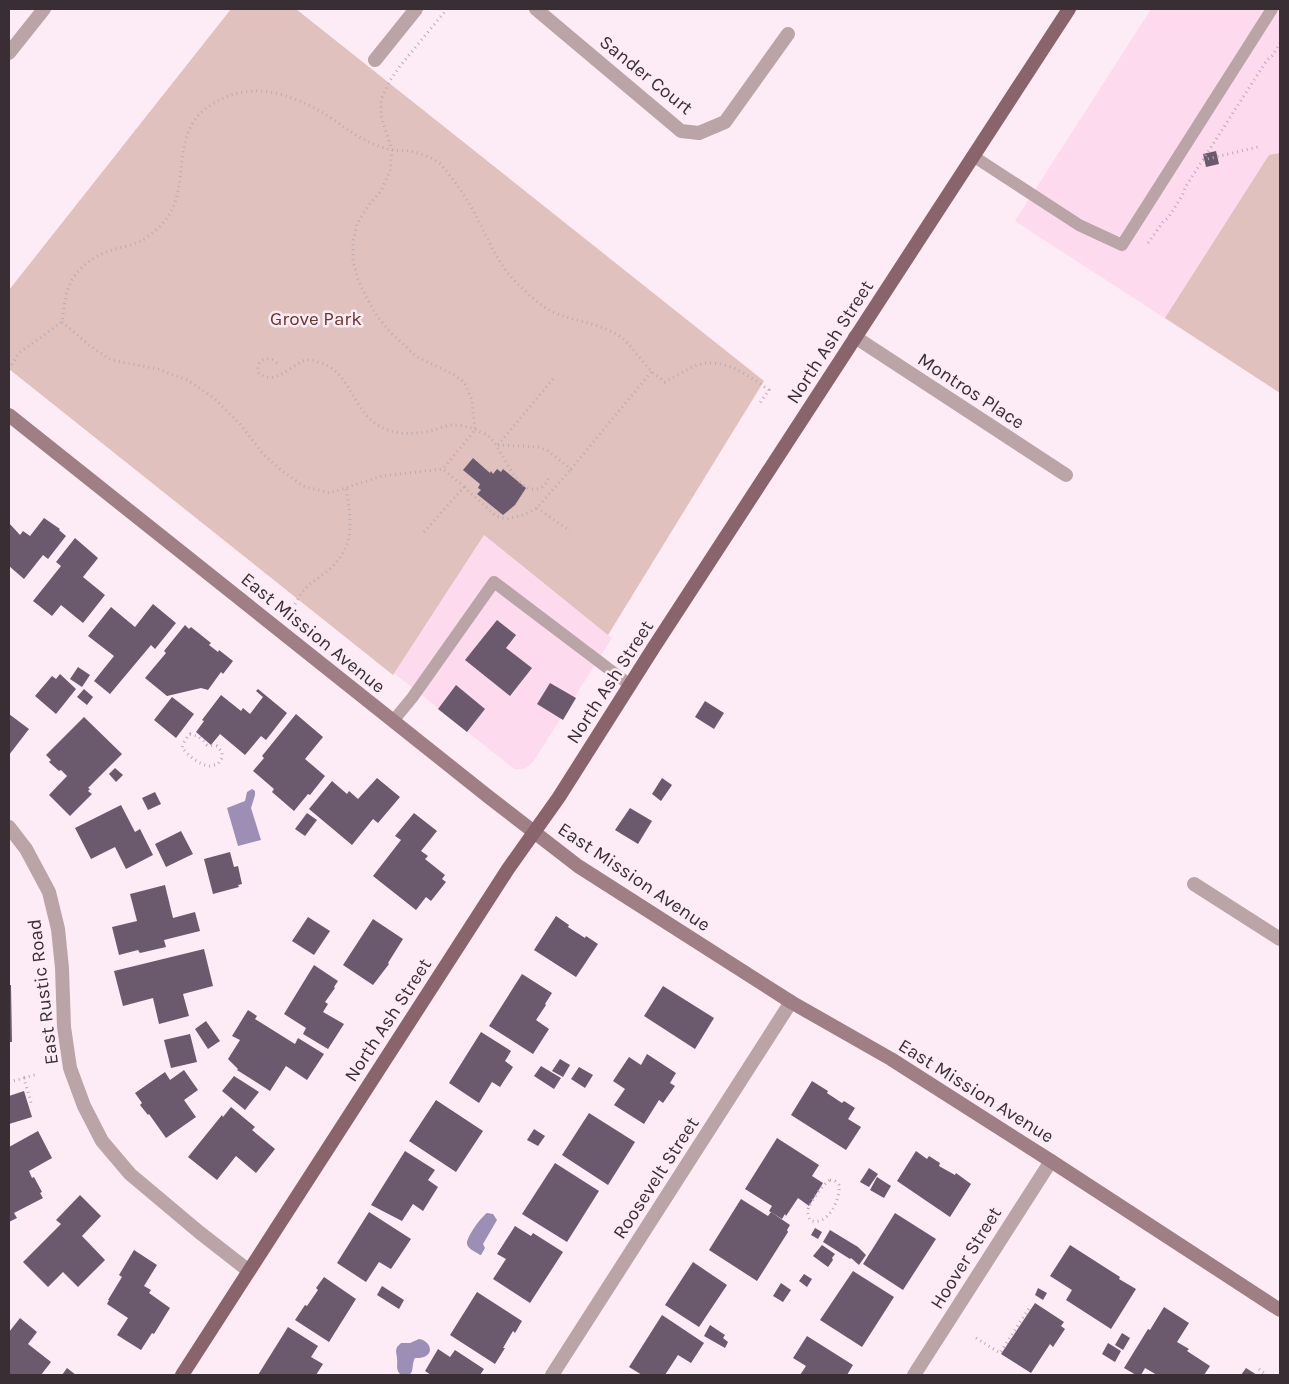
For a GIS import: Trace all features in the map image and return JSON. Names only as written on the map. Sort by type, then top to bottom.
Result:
[{"type":"main road","name":"North Ash Street","points":[[182,1375],[508,869],[559,797],[1069,9]]},
{"type":"main road","name":"East Mission Avenue","points":[[9,414],[393,721],[578,866],[791,1002],[891,1060],[1051,1161],[1280,1310]]},
{"type":"street","points":[[9,53],[44,9]]},
{"type":"street","points":[[375,60],[416,9]]},
{"type":"street","name":"Sander Court","points":[[536,9],[681,131],[700,133],[725,122],[788,34]]},
{"type":"street","name":"Montros Place","points":[[855,337],[1066,475]]},
{"type":"street","name":"East Rustic Road","points":[[9,827],[26,849],[49,892],[58,929],[62,968],[64,1027],[70,1068],[84,1106],[102,1140],[130,1174],[249,1271]]},
{"type":"street","points":[[1194,884],[1280,939]]},
{"type":"street","name":"Roosevelt Street","points":[[552,1375],[791,1002]]},
{"type":"street","name":"Hoover Street","points":[[914,1375],[1051,1161]]},
{"type":"lane","points":[[973,156],[1079,225],[1122,245],[1272,9]]},
{"type":"lane","points":[[393,721],[412,698],[494,582],[630,685]]},
{"type":"path","points":[[62,322],[88,345],[111,360],[158,369],[187,380],[214,398],[240,424],[264,455],[303,486],[330,493],[382,476],[443,469],[475,430],[472,400],[464,382],[453,374],[417,357],[391,333],[377,316],[358,279],[353,261],[353,242],[357,224],[368,206],[382,191],[390,170],[392,150],[381,116],[382,100],[389,82],[447,9]]},
{"type":"path","points":[[9,369],[19,353],[62,322],[71,282],[80,268],[96,256],[141,241],[166,220],[175,206],[184,144],[193,121],[217,101],[233,94],[256,90],[295,98],[327,116],[350,132],[374,144],[392,150],[415,152],[439,162],[475,212],[502,266],[518,285],[537,302],[554,312],[572,319],[594,324],[618,335],[632,346],[646,366],[665,382],[696,365],[714,362],[731,366],[769,390],[760,402]]},
{"type":"path","points":[[1202,160],[1258,147]]},
{"type":"path","points":[[277,363],[272,359],[260,361],[258,372],[265,377],[272,378],[307,360],[319,362],[332,368],[347,385],[365,415],[389,431],[407,433],[421,432],[450,425],[465,427],[488,436],[524,486],[530,489],[540,488],[545,486],[549,476]]},
{"type":"path","points":[[443,469],[496,516],[506,520],[521,516],[537,508],[652,371]]},
{"type":"path","points":[[497,446],[553,379]]},
{"type":"path","points":[[497,446],[538,446],[570,469]]},
{"type":"path","points":[[424,532],[464,487]]},
{"type":"path","points":[[295,604],[305,589],[330,569],[341,557],[349,540],[351,519],[346,488]]},
{"type":"path","points":[[537,508],[570,531]]},
{"type":"path","points":[[190,734],[204,740],[207,745],[217,746],[222,752],[222,758],[218,764],[210,766],[186,754],[182,747],[190,734]]},
{"type":"path","points":[[9,1082],[38,1074]]},
{"type":"path","points":[[24,1078],[31,1103]]},
{"type":"path","points":[[835,1181],[839,1185],[839,1197],[830,1214],[819,1222],[814,1222],[810,1220],[808,1208],[825,1182],[835,1181]]},
{"type":"path","points":[[976,1338],[1000,1353],[1030,1308]]},
{"type":"path","points":[[1259,1369],[1266,1375]]},
{"type":"shaded area","points":[[1151,9],[1280,9],[1280,393],[1015,221]]},
{"type":"shaded area","points":[[484,535],[612,638],[533,762],[526,768],[515,769],[509,765],[394,673]]},
{"type":"shaded area","points":[[252,789],[255,791],[255,795],[251,808],[261,840],[238,846],[227,808],[245,801],[247,792]]},
{"type":"shaded area","points":[[487,1213],[493,1214],[497,1220],[483,1244],[485,1248],[480,1255],[469,1247],[467,1241],[475,1227]]},
{"type":"shaded area","points":[[419,1339],[428,1344],[430,1352],[424,1357],[415,1358],[411,1373],[401,1375],[397,1369],[397,1347],[401,1343],[410,1343]]},
{"type":"green space","name":"Grove Park","points":[[231,9],[296,9],[764,381],[608,635],[484,535],[393,675],[9,369],[9,290]]},
{"type":"green space","points":[[1280,153],[1280,393],[1165,318],[1269,155]]},
{"type":"building","points":[[1216,151],[1219,164],[1206,167],[1203,154]]},
{"type":"building","points":[[473,458],[490,473],[491,471],[493,474],[497,469],[501,472],[503,469],[526,488],[515,505],[503,515],[477,494],[481,490],[478,488],[480,484],[463,470]]},
{"type":"building","points":[[44,518],[60,529],[66,536],[48,559],[43,555],[24,579],[9,566],[9,523],[20,535],[23,531],[30,536]]},
{"type":"building","points":[[75,538],[98,558],[83,577],[105,595],[83,623],[61,605],[52,616],[33,601],[61,566],[56,562]]},
{"type":"building","points":[[153,604],[176,623],[155,649],[151,645],[110,694],[94,681],[114,656],[88,636],[111,607],[135,627]]},
{"type":"building","points":[[497,620],[516,635],[506,648],[532,668],[510,696],[465,660]]},
{"type":"building","points":[[185,625],[189,629],[191,627],[211,643],[209,645],[233,661],[223,674],[221,672],[208,690],[201,688],[167,696],[145,678],[166,653],[164,651]]},
{"type":"building","points":[[78,667],[90,675],[82,687],[70,679]]},
{"type":"building","points":[[60,674],[76,689],[56,714],[35,696],[52,676],[56,679]]},
{"type":"building","points":[[550,683],[576,698],[563,720],[537,704]]},
{"type":"building","points":[[456,685],[485,709],[467,732],[438,709]]},
{"type":"building","points":[[84,689],[93,697],[87,705],[77,697]]},
{"type":"building","points":[[258,689],[287,713],[266,740],[261,736],[245,755],[220,734],[211,745],[196,732],[204,721],[202,720],[221,695],[241,711],[243,708],[250,714],[263,697],[256,691]]},
{"type":"building","points":[[172,697],[194,714],[176,738],[154,720]]},
{"type":"building","points":[[705,701],[724,713],[714,729],[695,717]]},
{"type":"building","points":[[9,714],[29,729],[9,755]]},
{"type":"building","points":[[296,714],[323,737],[305,759],[325,776],[294,811],[272,792],[274,789],[253,771],[264,758],[262,756]]},
{"type":"building","points":[[84,717],[122,754],[88,788],[90,789],[88,791],[92,794],[70,816],[49,795],[67,776],[49,762],[51,760],[46,755]]},
{"type":"building","points":[[115,768],[123,775],[116,782],[109,774]]},
{"type":"building","points":[[377,778],[400,797],[378,823],[373,819],[352,845],[309,809],[332,781],[347,794],[349,791],[358,799]]},
{"type":"building","points":[[662,778],[672,785],[661,801],[652,794]]},
{"type":"building","points":[[155,792],[161,804],[148,810],[142,798]]},
{"type":"building","points":[[121,805],[135,832],[140,829],[153,855],[126,869],[115,847],[91,859],[75,828]]},
{"type":"building","points":[[630,808],[652,821],[638,844],[615,830]]},
{"type":"building","points":[[307,813],[317,820],[305,836],[295,829]]},
{"type":"building","points":[[414,813],[437,831],[421,851],[428,856],[425,859],[445,875],[442,879],[446,882],[431,901],[426,897],[416,910],[373,876],[401,840],[395,836]]},
{"type":"building","points":[[181,831],[193,854],[166,867],[155,844]]},
{"type":"building","points":[[230,852],[234,867],[238,866],[242,884],[238,885],[239,887],[213,894],[204,859]]},
{"type":"building","points":[[165,885],[173,918],[195,912],[200,931],[164,940],[166,947],[140,953],[138,950],[119,955],[112,927],[137,921],[130,894]]},
{"type":"building","points":[[556,916],[569,925],[568,927],[598,944],[576,977],[534,950]]},
{"type":"building","points":[[308,917],[330,931],[314,955],[292,941]]},
{"type":"building","points":[[373,919],[403,939],[389,964],[373,985],[343,965]]},
{"type":"building","points":[[204,949],[213,986],[183,994],[189,1016],[159,1024],[153,998],[123,1006],[114,971]]},
{"type":"building","points":[[314,965],[338,981],[325,1002],[328,1004],[323,1012],[344,1024],[328,1049],[303,1034],[306,1028],[284,1014]]},
{"type":"building","points":[[522,974],[552,993],[536,1020],[549,1029],[533,1054],[489,1026]]},
{"type":"building","points":[[9,985],[11,985],[12,1042],[9,1042]]},
{"type":"building","points":[[663,986],[714,1018],[695,1049],[644,1016]]},
{"type":"building","points":[[248,1010],[257,1016],[255,1019],[295,1044],[298,1038],[324,1054],[307,1080],[286,1066],[270,1091],[237,1070],[228,1059],[240,1040],[232,1036]]},
{"type":"building","points":[[206,1021],[220,1041],[208,1049],[195,1029]]},
{"type":"building","points":[[481,1032],[511,1051],[505,1061],[513,1067],[500,1087],[492,1082],[479,1103],[449,1083]]},
{"type":"building","points":[[190,1034],[197,1062],[171,1068],[164,1040]]},
{"type":"building","points":[[647,1054],[676,1073],[670,1083],[675,1086],[663,1103],[659,1100],[644,1124],[614,1105],[625,1089],[613,1081],[629,1057],[641,1065]]},
{"type":"building","points":[[560,1059],[570,1065],[563,1077],[552,1071]]},
{"type":"building","points":[[541,1066],[561,1078],[554,1089],[534,1076]]},
{"type":"building","points":[[579,1067],[593,1075],[585,1088],[571,1079]]},
{"type":"building","points":[[184,1070],[198,1090],[184,1100],[196,1117],[166,1138],[140,1105],[142,1103],[135,1093],[165,1072],[170,1080]]},
{"type":"building","points":[[234,1076],[259,1092],[245,1110],[222,1091]]},
{"type":"building","points":[[812,1081],[842,1103],[844,1101],[855,1108],[848,1119],[861,1127],[846,1150],[791,1115]]},
{"type":"building","points":[[24,1091],[32,1117],[9,1124],[9,1096]]},
{"type":"building","points":[[436,1100],[483,1131],[456,1172],[409,1141]]},
{"type":"building","points":[[231,1107],[255,1127],[252,1130],[275,1149],[256,1173],[236,1156],[217,1180],[188,1157],[222,1115],[223,1117]]},
{"type":"building","points":[[589,1113],[635,1142],[608,1185],[562,1155]]},
{"type":"building","points":[[534,1129],[545,1136],[538,1146],[527,1140]]},
{"type":"building","points":[[38,1131],[52,1158],[29,1171],[42,1192],[40,1193],[43,1198],[14,1213],[17,1218],[9,1222],[9,1147]]},
{"type":"building","points":[[777,1138],[819,1165],[812,1176],[823,1183],[809,1206],[798,1198],[782,1219],[769,1211],[772,1206],[745,1189]]},
{"type":"building","points":[[405,1151],[435,1170],[428,1180],[438,1187],[423,1211],[413,1204],[402,1221],[371,1205]]},
{"type":"building","points":[[916,1151],[927,1159],[929,1156],[940,1163],[939,1166],[955,1175],[956,1173],[971,1184],[950,1217],[897,1181]]},
{"type":"building","points":[[555,1163],[599,1191],[567,1242],[522,1214]]},
{"type":"building","points":[[869,1168],[878,1174],[869,1187],[860,1182]]},
{"type":"building","points":[[877,1177],[891,1186],[884,1198],[870,1190]]},
{"type":"building","points":[[80,1195],[101,1216],[82,1236],[105,1260],[78,1287],[63,1272],[48,1287],[23,1262],[61,1224],[56,1220]]},
{"type":"building","points":[[741,1199],[768,1216],[771,1212],[790,1225],[787,1230],[788,1232],[757,1281],[709,1250]]},
{"type":"building","points":[[369,1212],[411,1239],[391,1269],[379,1262],[366,1282],[337,1263]]},
{"type":"building","points":[[895,1213],[936,1239],[903,1290],[863,1264]]},
{"type":"building","points":[[515,1226],[531,1236],[533,1233],[563,1252],[530,1303],[493,1279],[506,1259],[497,1254]]},
{"type":"building","points":[[815,1228],[822,1232],[818,1239],[811,1235]]},
{"type":"building","points":[[830,1230],[858,1247],[866,1255],[859,1265],[851,1258],[823,1242]]},
{"type":"building","points":[[822,1245],[835,1254],[828,1267],[813,1256]]},
{"type":"building","points":[[1070,1245],[1136,1289],[1111,1329],[1066,1300],[1072,1290],[1050,1276]]},
{"type":"building","points":[[134,1250],[157,1265],[144,1286],[151,1290],[149,1293],[170,1308],[154,1334],[152,1333],[141,1350],[117,1335],[128,1318],[107,1304],[122,1277],[119,1275]]},
{"type":"building","points":[[693,1262],[727,1285],[699,1327],[665,1305]]},
{"type":"building","points":[[853,1271],[894,1297],[862,1347],[820,1320]]},
{"type":"building","points":[[804,1274],[812,1279],[807,1287],[799,1281]]},
{"type":"building","points":[[324,1277],[356,1299],[329,1342],[295,1320],[318,1290],[316,1288]]},
{"type":"building","points":[[781,1283],[791,1290],[783,1302],[773,1296]]},
{"type":"building","points":[[382,1286],[404,1300],[399,1309],[377,1295]]},
{"type":"building","points":[[1038,1288],[1047,1293],[1043,1300],[1035,1295]]},
{"type":"building","points":[[477,1292],[522,1321],[515,1333],[513,1331],[495,1364],[450,1335]]},
{"type":"building","points":[[1035,1303],[1064,1322],[1061,1326],[1065,1329],[1053,1347],[1050,1344],[1031,1373],[1001,1354]]},
{"type":"building","points":[[1164,1307],[1189,1323],[1177,1342],[1210,1366],[1204,1375],[1157,1375],[1145,1368],[1141,1375],[1136,1375],[1124,1368]]},
{"type":"building","points":[[662,1315],[704,1343],[691,1363],[678,1355],[665,1375],[642,1375],[629,1367]]},
{"type":"building","points":[[20,1318],[37,1332],[28,1344],[51,1362],[41,1375],[9,1374],[9,1332]]},
{"type":"building","points":[[710,1325],[725,1335],[723,1338],[728,1342],[725,1348],[704,1336]]},
{"type":"building","points":[[288,1327],[318,1346],[311,1357],[323,1364],[316,1375],[258,1375]]},
{"type":"building","points":[[1122,1333],[1130,1338],[1123,1350],[1115,1345]]},
{"type":"building","points":[[807,1336],[853,1365],[847,1375],[800,1375],[806,1366],[793,1358]]},
{"type":"building","points":[[1108,1343],[1121,1351],[1115,1362],[1102,1354]]},
{"type":"building","points":[[438,1349],[450,1357],[455,1350],[484,1369],[480,1375],[431,1375],[425,1371]]},
{"type":"building","points":[[67,1368],[76,1375],[62,1375]]},
{"type":"building","points":[[1246,1368],[1257,1375],[1241,1375]]}]
